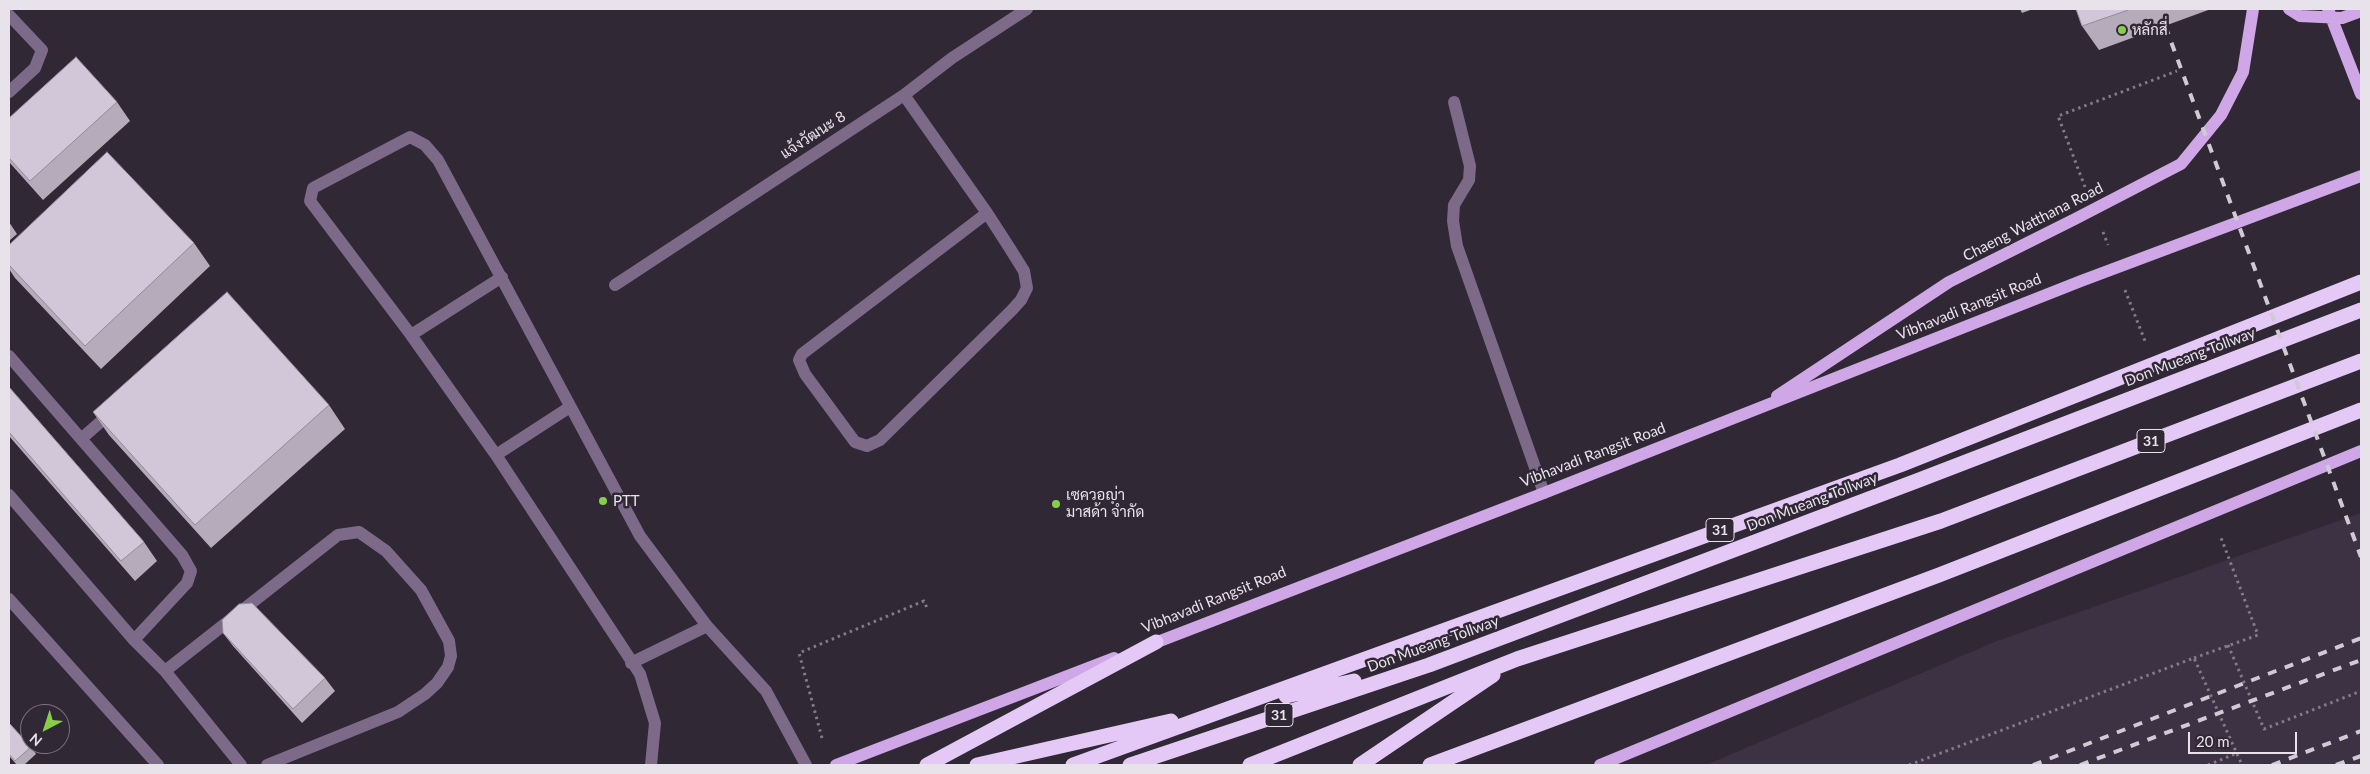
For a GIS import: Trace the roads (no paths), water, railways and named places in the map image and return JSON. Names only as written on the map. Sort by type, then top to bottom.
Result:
[{"type":"highway","name":"31","points":[[1073,765],[1900,465],[2361,282]]},
{"type":"highway","name":"Don Mueang Tollway","points":[[1130,765],[1429,665],[1928,477],[2361,310]]},
{"type":"highway","name":"31","points":[[1250,765],[1517,659],[1941,521],[2361,361]]},
{"type":"highway","points":[[1430,765],[1939,575],[2361,410]]},
{"type":"highway","points":[[927,765],[1156,642]]},
{"type":"highway","points":[[1360,765],[1517,659]]},
{"type":"highway","points":[[977,765],[1429,665]]},
{"type":"main road","name":"Chaeng Watthana Road","points":[[1756,409],[1949,282],[2075,220],[2181,164],[2221,115],[2242,72],[2253,9]]},
{"type":"main road","points":[[2289,9],[2300,16],[2342,18],[2361,11]]},
{"type":"main road","points":[[2328,9],[2361,94]]},
{"type":"main road","name":"Vibhavadi Rangsit Road","points":[[836,765],[1544,493],[2081,281],[2361,176]]},
{"type":"main road","points":[[1600,765],[2361,451]]},
{"type":"main road","points":[[2340,459],[2361,460]]},
{"type":"street","name":"แจ้งวัฒนะ 8","points":[[615,285],[904,95],[952,58],[1027,9]]},
{"type":"street","points":[[9,15],[42,50],[35,68],[9,92]]},
{"type":"street","points":[[904,95],[987,213],[1024,271],[1027,288],[1021,300],[880,440],[867,446],[855,442],[805,374],[800,360],[802,354],[987,213]]},
{"type":"street","points":[[1454,102],[1470,166],[1469,180],[1454,205],[1453,221],[1457,246],[1544,493]]},
{"type":"street","points":[[651,765],[655,723],[640,674],[496,455],[412,335],[310,201],[313,188],[410,137],[425,145],[438,160],[640,536],[707,626],[766,692],[806,765]]},
{"type":"street","points":[[412,335],[502,277]]},
{"type":"street","points":[[9,356],[182,555],[191,571],[187,583],[134,640]]},
{"type":"street","points":[[81,439],[125,400]]},
{"type":"street","points":[[496,455],[570,407]]},
{"type":"street","points":[[9,495],[134,640],[165,671],[241,765]]},
{"type":"street","points":[[165,671],[338,535],[359,532],[386,550],[421,590],[449,641],[451,656],[448,667],[437,683],[398,712],[267,765]]},
{"type":"street","points":[[9,599],[158,765]]},
{"type":"street","points":[[632,663],[707,626]]},
{"type":"railway","points":[[2159,9],[2361,557]]},
{"type":"railway","points":[[2033,765],[2361,638]]},
{"type":"railway","points":[[2080,765],[2361,660]]},
{"type":"railway","points":[[2272,765],[2361,731]]},
{"type":"railway","points":[[2336,765],[2361,756]]},
{"type":"place","name":"หลักสี่","points":[[2122,30]]},
{"type":"place","name":"PTT","points":[[603,501]]},
{"type":"place","name":"เซควอญ่า มาสด้า จำกัด","points":[[1056,504]]}]
